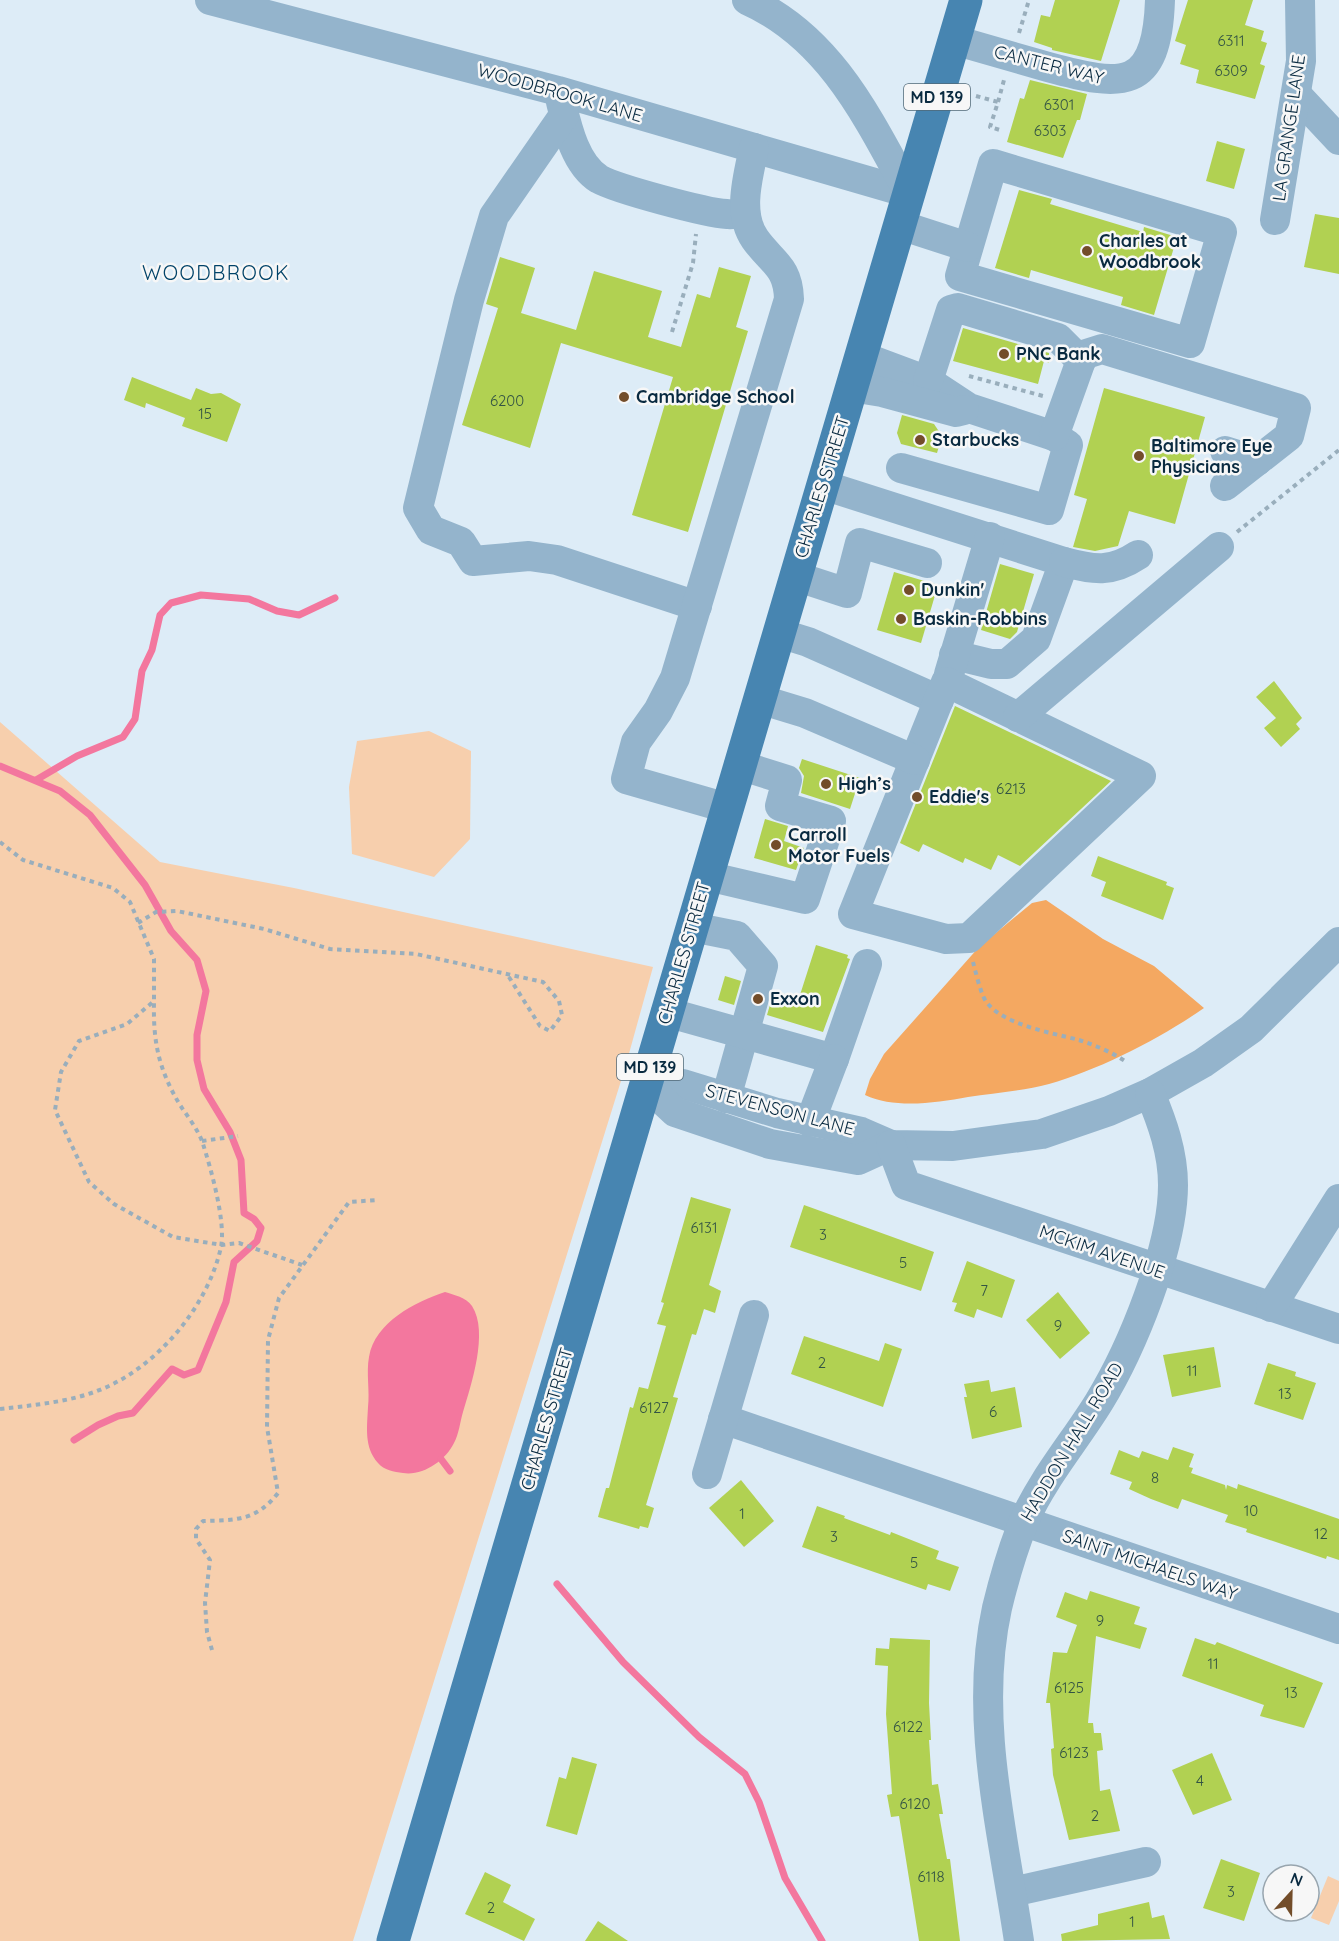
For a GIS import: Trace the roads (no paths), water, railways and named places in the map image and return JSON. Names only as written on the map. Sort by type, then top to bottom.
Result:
[{"type":"main road","name":"CHARLES STREET","points":[[393,1941],[966,0]]},
{"type":"street","name":"WOODBROOK LANE","points":[[210,0],[561,103],[754,148],[909,193]]},
{"type":"street","points":[[747,0],[781,18],[810,42],[833,66],[857,98],[909,193]]},
{"type":"street","name":"CANTER WAY","points":[[954,40],[1092,79],[1125,79],[1140,70],[1159,37],[1160,0]]},
{"type":"street","name":"LA GRANGE LANE","points":[[1275,220],[1301,61],[1300,0]]},
{"type":"street","points":[[1296,94],[1339,140]]},
{"type":"street","points":[[561,103],[578,152],[599,179],[704,210],[728,214],[745,212]]},
{"type":"street","points":[[561,103],[495,216],[469,300],[418,508],[431,530],[461,542],[472,561],[529,556],[557,560],[698,606]]},
{"type":"street","points":[[727,808],[626,779],[636,742],[658,711],[675,678],[789,298],[789,285],[782,267],[754,238],[745,212],[746,187],[754,148]]},
{"type":"street","points":[[993,164],[1222,232],[1190,343],[960,276],[968,247],[993,164]]},
{"type":"street","points":[[900,225],[968,247]]},
{"type":"street","points":[[928,381],[951,310],[958,308],[1058,338],[1081,361]]},
{"type":"street","points":[[1054,436],[1083,355],[1102,349],[1296,408],[1289,436],[1225,486]]},
{"type":"street","points":[[861,356],[928,381],[969,408],[1054,436],[1068,445],[1048,510],[901,468]]},
{"type":"street","points":[[851,387],[882,392],[956,412],[969,408]]},
{"type":"street","points":[[1225,450],[1257,461]]},
{"type":"street","points":[[823,485],[1092,570],[1121,566],[1138,555]]},
{"type":"street","points":[[778,633],[946,679],[1018,717],[1141,776],[969,938],[946,939],[853,914],[946,679],[990,537]]},
{"type":"street","points":[[795,576],[847,593],[860,543],[927,563]]},
{"type":"street","points":[[1018,717],[1219,547]]},
{"type":"street","points":[[946,679],[990,664],[1007,664],[1036,639],[1064,562]]},
{"type":"street","points":[[759,699],[805,713],[915,760]]},
{"type":"street","points":[[707,876],[805,899],[831,821],[780,806],[787,780],[739,765]]},
{"type":"street","points":[[692,927],[737,936],[763,966],[726,1098]]},
{"type":"street","name":"STEVENSON LANE","points":[[645,1083],[683,1084],[810,1122],[861,1132],[891,1145],[953,1146],[1023,1137],[1075,1124],[1150,1093],[1203,1063],[1251,1029],[1339,942]]},
{"type":"street","points":[[810,1122],[867,964]]},
{"type":"street","points":[[666,1012],[834,1059]]},
{"type":"street","name":"STEVENSON LANE","points":[[645,1083],[675,1112],[770,1144],[858,1160],[891,1145]]},
{"type":"street","name":"HADDON HALL ROAD","points":[[1018,1941],[992,1747],[989,1672],[997,1609],[1024,1521],[1112,1379],[1139,1317],[1156,1270],[1171,1209],[1173,1184],[1165,1131],[1150,1093]]},
{"type":"street","name":"MCKIM AVENUE","points":[[891,1145],[906,1185],[1339,1329]]},
{"type":"street","points":[[1271,1307],[1339,1199]]},
{"type":"street","points":[[707,1474],[754,1315]]},
{"type":"street","name":"SAINT MICHAELS WAY","points":[[723,1419],[1339,1629]]},
{"type":"street","points":[[1012,1892],[1146,1862]]},
{"type":"waterway","points":[[36,780],[77,756],[123,737],[135,719],[142,671],[152,650],[160,615],[171,603],[201,595],[249,599],[277,611],[299,615],[335,598]]},
{"type":"waterway","points":[[0,766],[60,791],[90,815],[145,885],[171,931],[197,960],[206,991],[197,1035],[197,1060],[204,1089],[230,1132],[241,1160],[244,1213],[254,1219],[261,1228],[257,1241],[234,1262],[226,1302],[198,1370],[184,1375],[172,1369],[133,1413],[118,1416],[98,1425],[74,1440]]},
{"type":"waterway","points":[[441,1459],[450,1471]]},
{"type":"waterway","points":[[557,1584],[623,1662],[699,1737],[745,1774],[759,1802],[785,1878],[822,1941]]},
{"type":"place","name":"Charles at Woodbrook","points":[[1087,251]]},
{"type":"place","name":"PNC Bank","points":[[1004,354]]},
{"type":"place","name":"Cambridge School","points":[[624,397]]},
{"type":"place","name":"Starbucks","points":[[920,440]]},
{"type":"place","name":"Baltimore Eye Physicians","points":[[1139,456]]},
{"type":"place","name":"Dunkin'","points":[[909,590]]},
{"type":"place","name":"Baskin-Robbins","points":[[901,619]]},
{"type":"place","name":"High’s","points":[[826,784]]},
{"type":"place","name":"Eddie's","points":[[917,797]]},
{"type":"place","name":"Carroll Motor Fuels","points":[[776,845]]},
{"type":"place","name":"Exxon","points":[[758,999]]},
{"type":"district","name":"WOODBROOK","points":[[216,273]]}]
